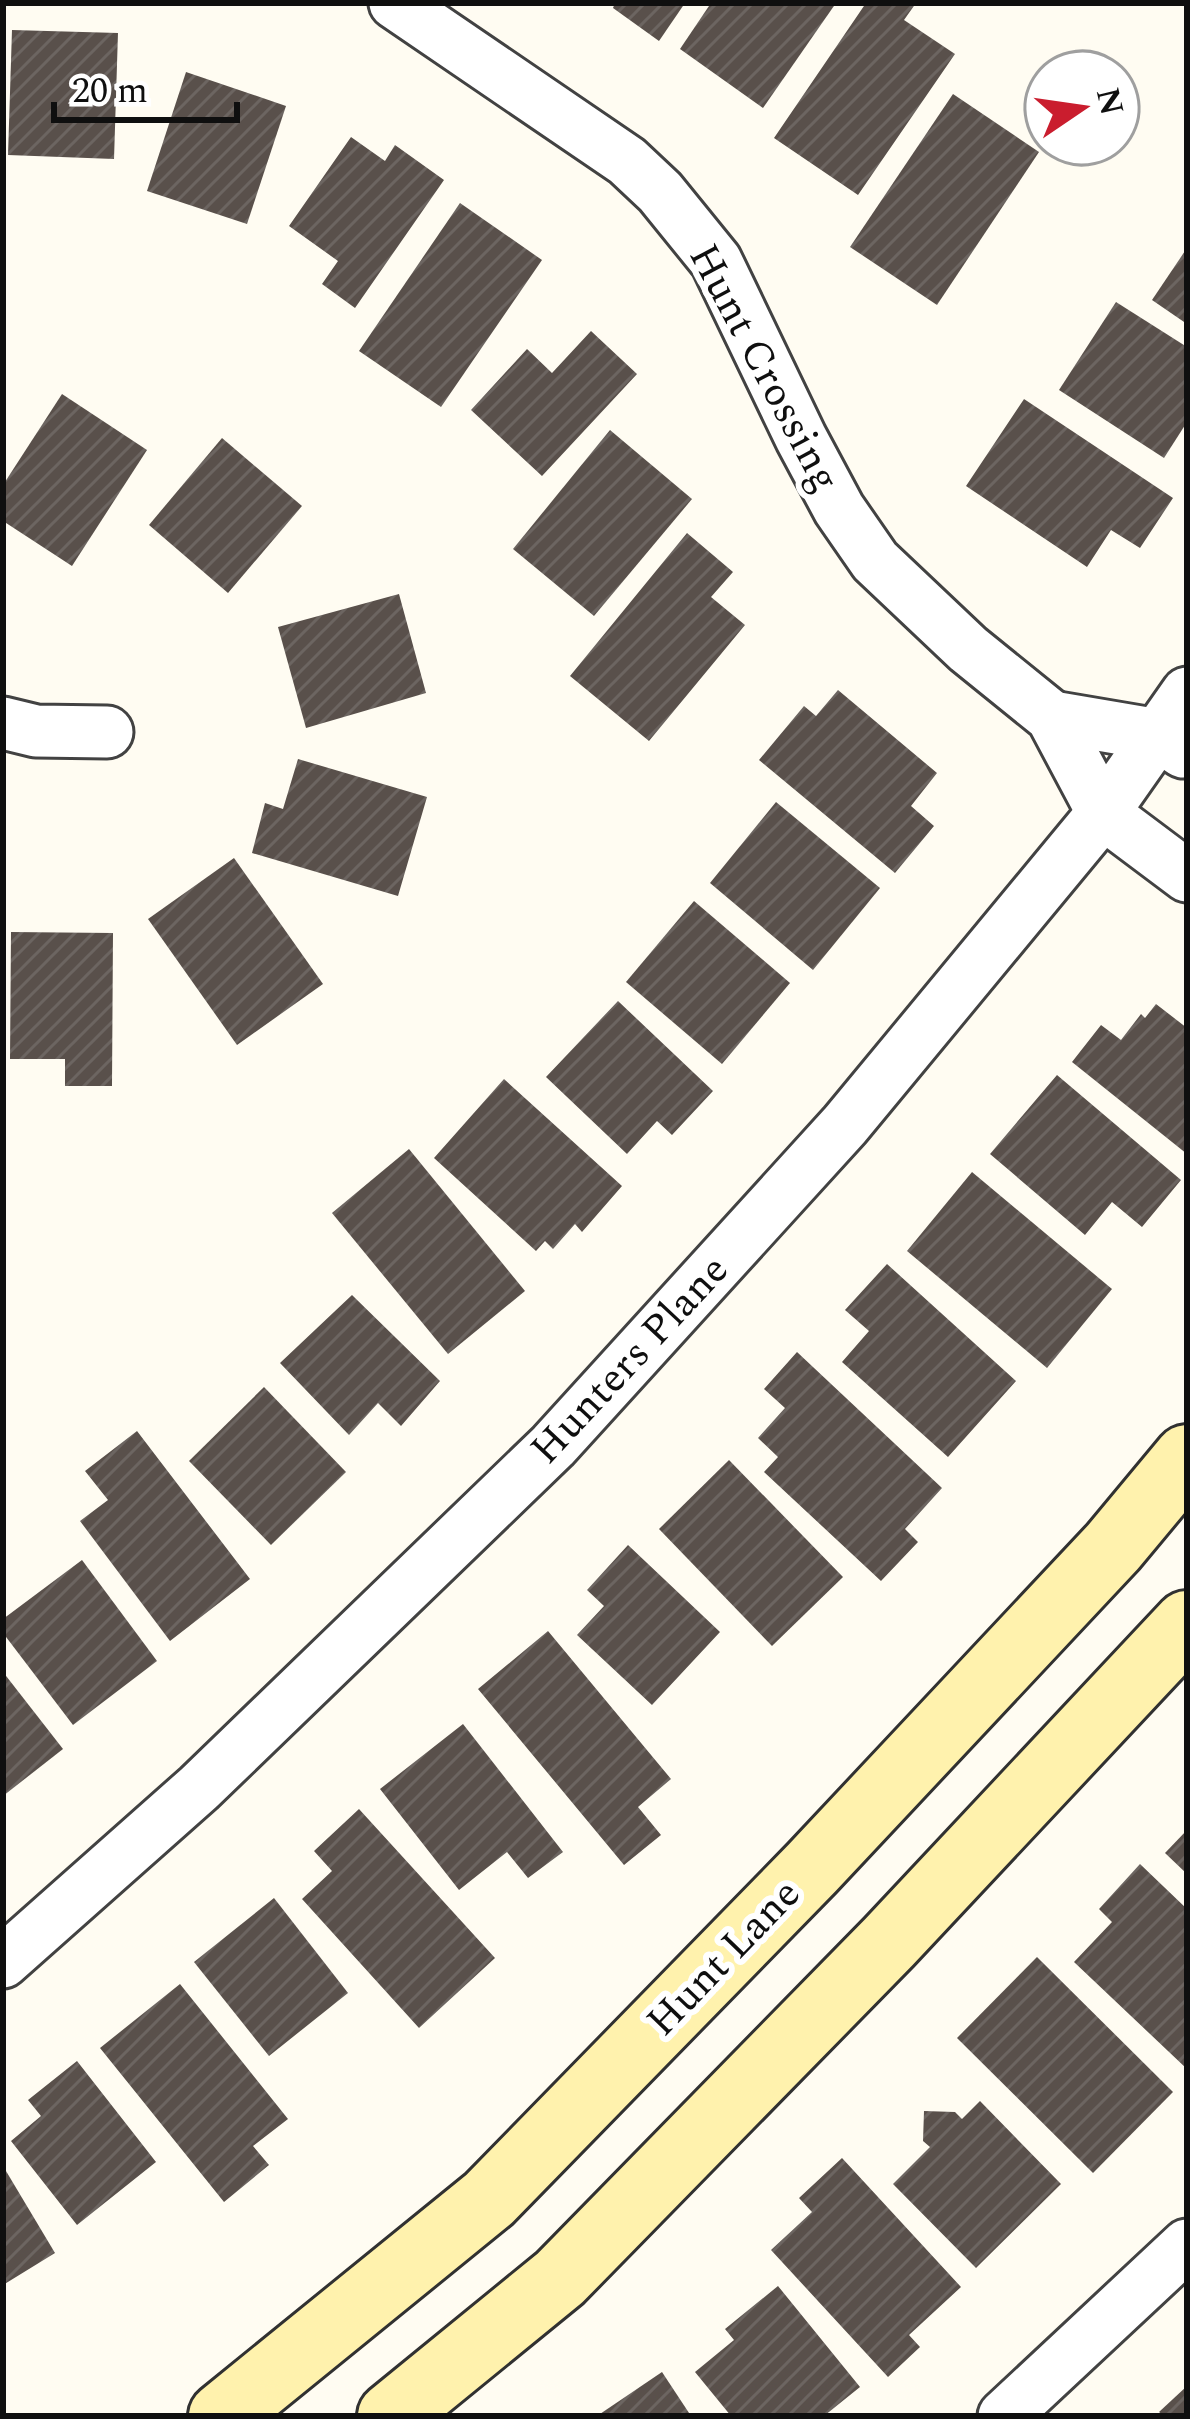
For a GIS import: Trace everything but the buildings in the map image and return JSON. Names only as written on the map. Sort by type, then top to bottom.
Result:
[{"type":"main road","name":"Hunt Lane","points":[[222,2416],[489,2199],[828,1851],[1113,1547],[1187,1458]]},
{"type":"main road","points":[[391,2416],[560,2278],[889,1942],[1187,1624]]},
{"type":"street","name":"Hunt Crossing","points":[[395,3],[627,161],[661,192],[716,261],[801,438],[839,509],[875,561],[968,650],[1052,717],[1103,814],[1187,876]]},
{"type":"street","name":"Hunters Plane","points":[[3,1961],[199,1788],[554,1446],[845,1125],[1103,814],[1172,745],[1187,693]]},
{"type":"street","name":"Hunt Crossing","points":[[1052,717],[1172,745]]},
{"type":"street","points":[[3,723],[36,731],[107,731]]},
{"type":"street","points":[[1004,2416],[1187,2245]]}]
